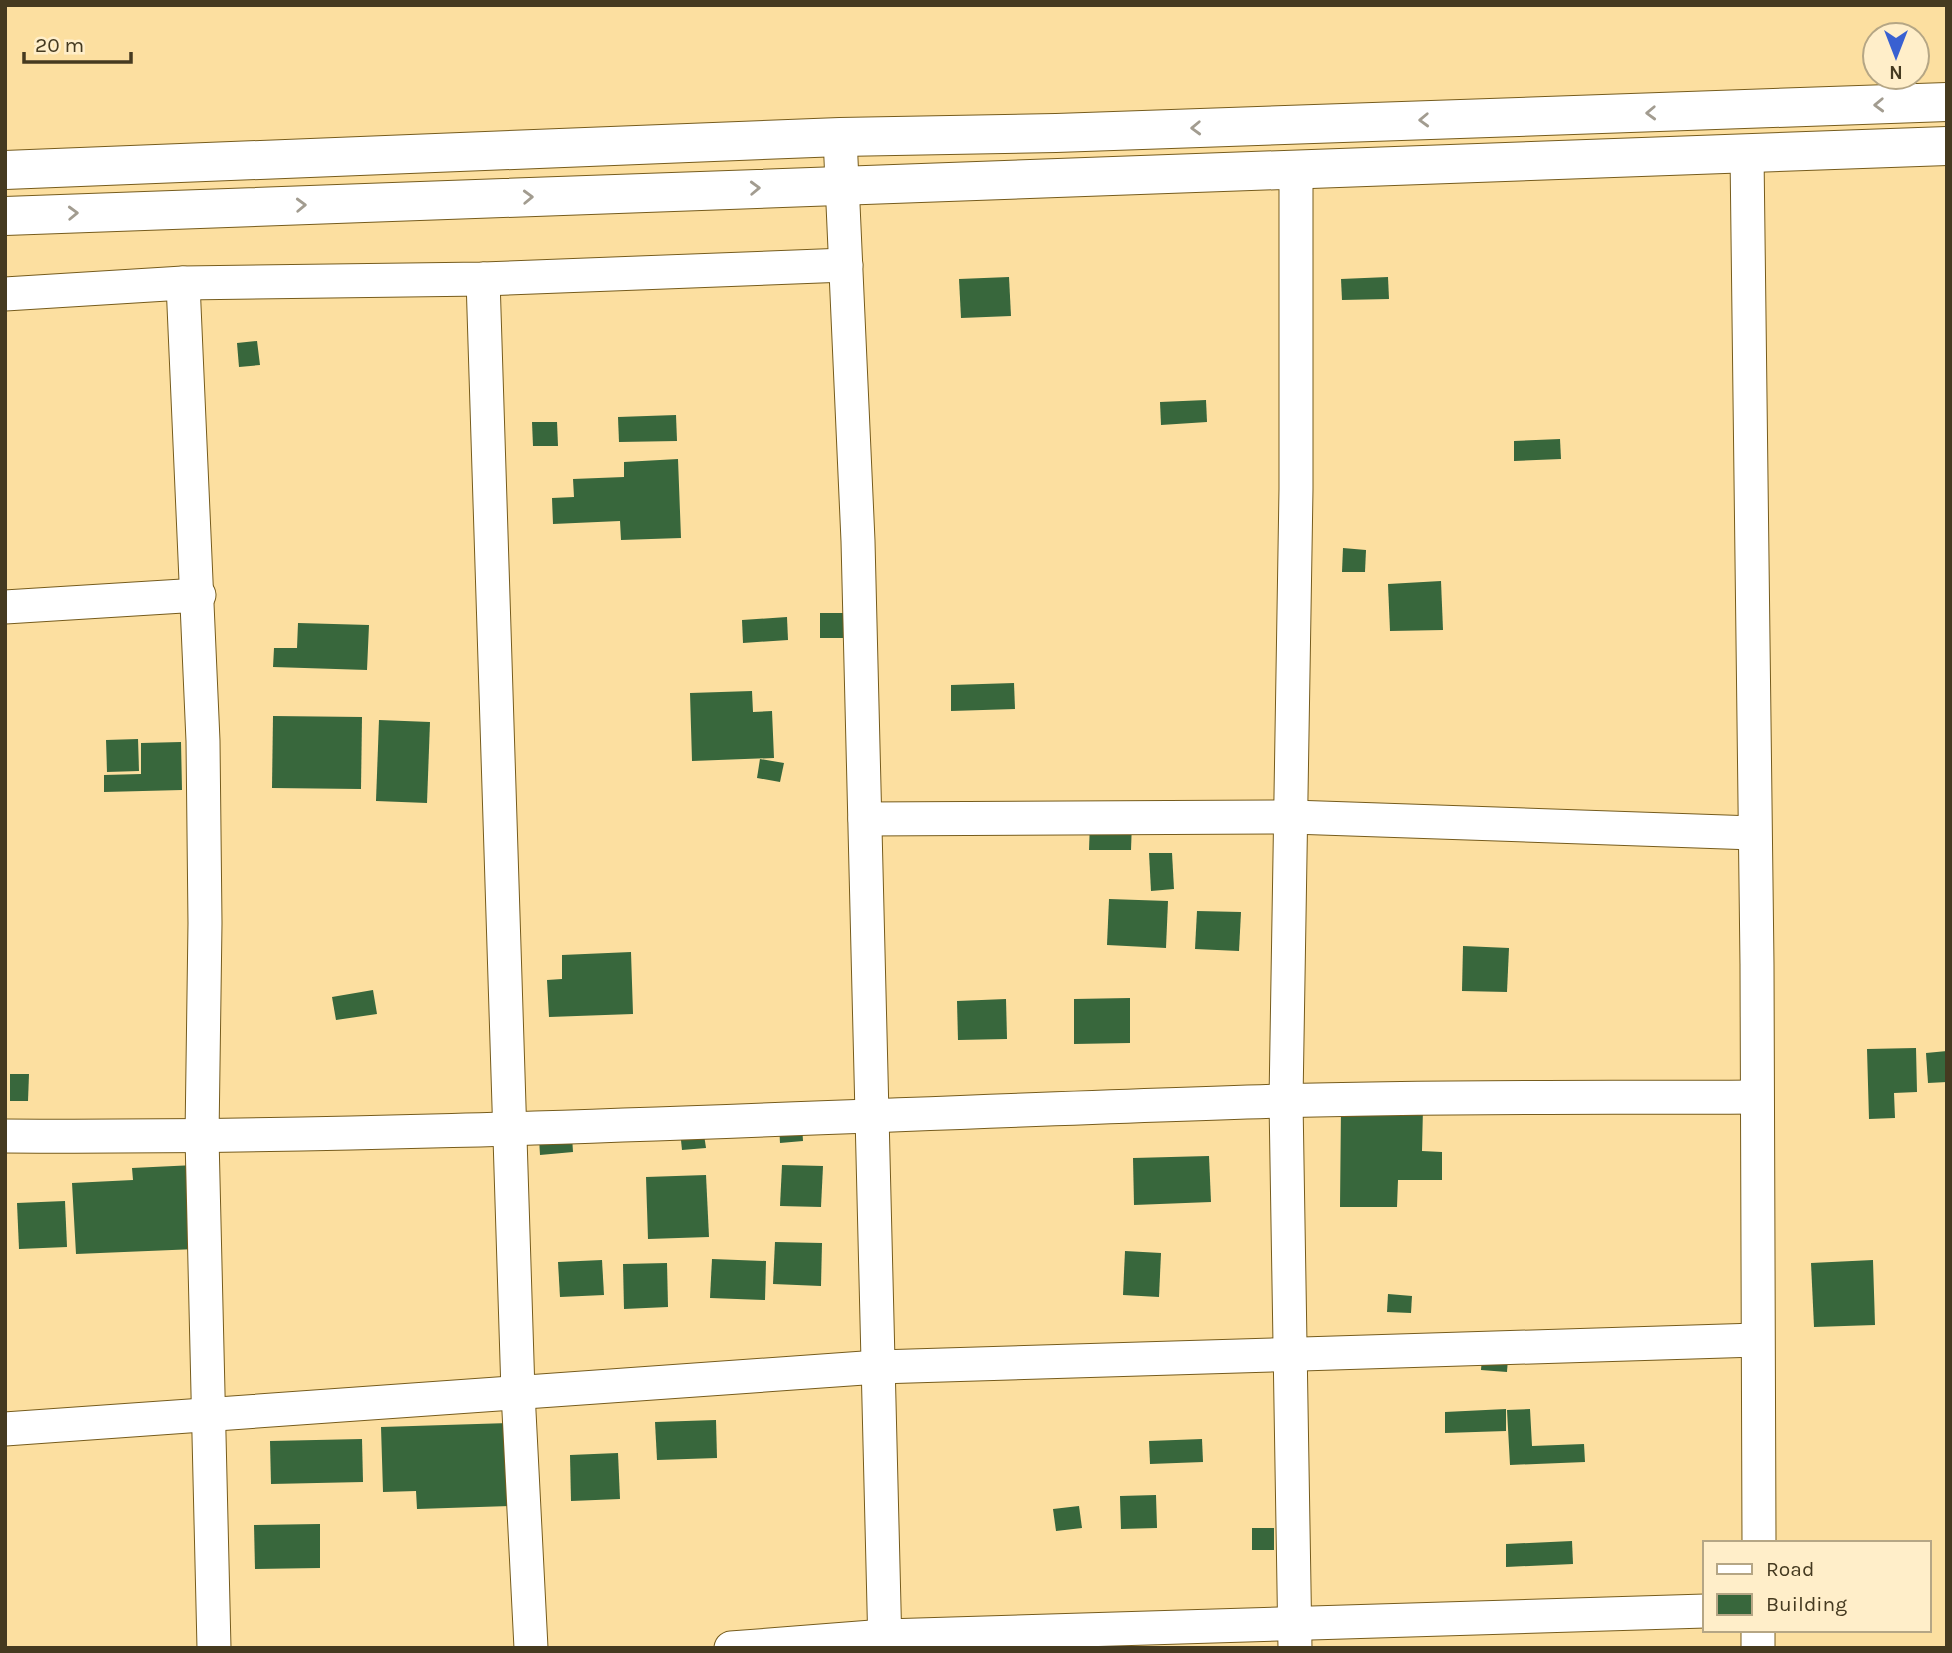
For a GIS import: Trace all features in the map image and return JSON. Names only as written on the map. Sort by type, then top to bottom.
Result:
[{"type":"highway","points":[[5,170],[840,137],[1056,133],[1947,102]]},
{"type":"highway","points":[[5,216],[1947,146]]},
{"type":"street","points":[[840,137],[858,541],[885,1642]]},
{"type":"street","points":[[1747,154],[1759,1541]]},
{"type":"street","points":[[1295,1635],[1286,1101],[1292,817],[1296,170]]},
{"type":"street","points":[[5,294],[183,283],[483,279],[846,265]]},
{"type":"street","points":[[483,279],[518,1392],[531,1648]]},
{"type":"street","points":[[183,283],[199,595],[205,923],[202,1137],[214,1648]]},
{"type":"street","points":[[5,607],[199,595]]},
{"type":"street","points":[[866,819],[1292,817],[1754,833]]},
{"type":"street","points":[[5,1136],[202,1137],[510,1129],[1286,1101],[1756,1097]]},
{"type":"street","points":[[5,1429],[878,1367],[1757,1340]]},
{"type":"street","points":[[731,1648],[885,1642],[1295,1635],[1703,1611]]},
{"type":"building","points":[[1009,277],[1011,316],[961,318],[959,279]]},
{"type":"building","points":[[1388,277],[1389,299],[1342,300],[1341,279]]},
{"type":"building","points":[[257,341],[260,365],[239,367],[237,343]]},
{"type":"building","points":[[1206,400],[1207,422],[1161,425],[1160,402]]},
{"type":"building","points":[[676,415],[677,441],[619,442],[618,417]]},
{"type":"building","points":[[532,422],[557,422],[558,446],[533,446]]},
{"type":"building","points":[[1560,439],[1561,459],[1514,461],[1514,441]]},
{"type":"building","points":[[678,459],[681,538],[621,540],[620,521],[553,524],[552,498],[574,497],[573,479],[624,477],[624,462]]},
{"type":"building","points":[[1343,548],[1366,550],[1365,572],[1342,572]]},
{"type":"building","points":[[1441,581],[1443,630],[1390,631],[1388,584]]},
{"type":"building","points":[[820,613],[846,613],[845,638],[820,638]]},
{"type":"building","points":[[787,617],[788,640],[743,643],[742,620]]},
{"type":"building","points":[[298,623],[369,625],[367,670],[273,667],[274,648],[297,648]]},
{"type":"building","points":[[1014,683],[1015,709],[951,711],[951,685]]},
{"type":"building","points":[[752,691],[753,712],[772,711],[774,758],[692,761],[690,693]]},
{"type":"building","points":[[273,716],[362,717],[361,789],[272,788]]},
{"type":"building","points":[[379,720],[430,722],[427,803],[376,801]]},
{"type":"building","points":[[138,739],[139,771],[107,772],[106,740]]},
{"type":"building","points":[[181,742],[182,790],[104,792],[104,775],[141,774],[141,743]]},
{"type":"building","points":[[760,759],[784,763],[780,782],[757,778]]},
{"type":"building","points":[[1090,821],[1132,822],[1131,850],[1089,850]]},
{"type":"building","points":[[1149,853],[1172,853],[1174,889],[1151,891]]},
{"type":"building","points":[[1109,899],[1168,901],[1166,948],[1107,945]]},
{"type":"building","points":[[1197,911],[1241,912],[1239,951],[1195,949]]},
{"type":"building","points":[[1463,946],[1509,948],[1507,992],[1462,991]]},
{"type":"building","points":[[631,952],[633,1014],[549,1017],[547,980],[562,979],[562,955]]},
{"type":"building","points":[[373,990],[377,1014],[336,1020],[332,997]]},
{"type":"building","points":[[1130,998],[1130,1043],[1074,1044],[1074,999]]},
{"type":"building","points":[[1006,999],[1007,1039],[958,1040],[957,1001]]},
{"type":"building","points":[[1916,1048],[1917,1092],[1894,1093],[1895,1118],[1869,1119],[1867,1049]]},
{"type":"building","points":[[1947,1051],[1947,1082],[1928,1083],[1926,1053]]},
{"type":"building","points":[[10,1074],[29,1074],[28,1101],[10,1101]]},
{"type":"building","points":[[1341,1107],[1423,1108],[1422,1151],[1442,1152],[1442,1180],[1398,1180],[1397,1207],[1340,1207]]},
{"type":"building","points":[[802,1124],[803,1141],[780,1143],[779,1125]]},
{"type":"building","points":[[703,1128],[706,1148],[682,1150],[680,1131]]},
{"type":"building","points":[[572,1135],[573,1152],[540,1155],[539,1138]]},
{"type":"building","points":[[1209,1156],[1211,1202],[1134,1205],[1133,1158]]},
{"type":"building","points":[[195,1165],[196,1249],[76,1254],[72,1183],[133,1180],[132,1168]]},
{"type":"building","points":[[782,1165],[823,1166],[821,1207],[780,1206]]},
{"type":"building","points":[[706,1175],[709,1237],[648,1239],[646,1177]]},
{"type":"building","points":[[65,1201],[67,1247],[19,1249],[17,1203]]},
{"type":"building","points":[[775,1242],[822,1243],[821,1286],[773,1284]]},
{"type":"building","points":[[1125,1251],[1161,1253],[1159,1297],[1123,1295]]},
{"type":"building","points":[[712,1259],[766,1261],[765,1300],[710,1298]]},
{"type":"building","points":[[602,1260],[604,1295],[560,1297],[558,1262]]},
{"type":"building","points":[[1873,1260],[1875,1325],[1814,1327],[1811,1263]]},
{"type":"building","points":[[667,1263],[668,1307],[624,1309],[623,1264]]},
{"type":"building","points":[[1388,1294],[1412,1296],[1411,1313],[1387,1312]]},
{"type":"building","points":[[1482,1357],[1508,1358],[1507,1372],[1481,1370]]},
{"type":"building","points":[[1506,1409],[1506,1431],[1445,1433],[1445,1412]]},
{"type":"building","points":[[1530,1409],[1532,1446],[1584,1444],[1585,1462],[1510,1465],[1507,1410]]},
{"type":"building","points":[[716,1420],[717,1458],[657,1460],[655,1422]]},
{"type":"building","points":[[509,1423],[512,1506],[417,1509],[416,1491],[383,1492],[381,1427]]},
{"type":"building","points":[[362,1439],[363,1482],[271,1484],[270,1441]]},
{"type":"building","points":[[1202,1439],[1203,1462],[1150,1464],[1149,1441]]},
{"type":"building","points":[[618,1453],[620,1499],[571,1501],[570,1455]]},
{"type":"building","points":[[1156,1495],[1157,1528],[1121,1529],[1120,1496]]},
{"type":"building","points":[[1079,1506],[1082,1528],[1056,1531],[1053,1509]]},
{"type":"building","points":[[320,1524],[320,1568],[255,1569],[254,1525]]},
{"type":"building","points":[[1252,1528],[1274,1528],[1274,1550],[1252,1550]]},
{"type":"building","points":[[1572,1541],[1573,1564],[1506,1567],[1506,1544]]}]
